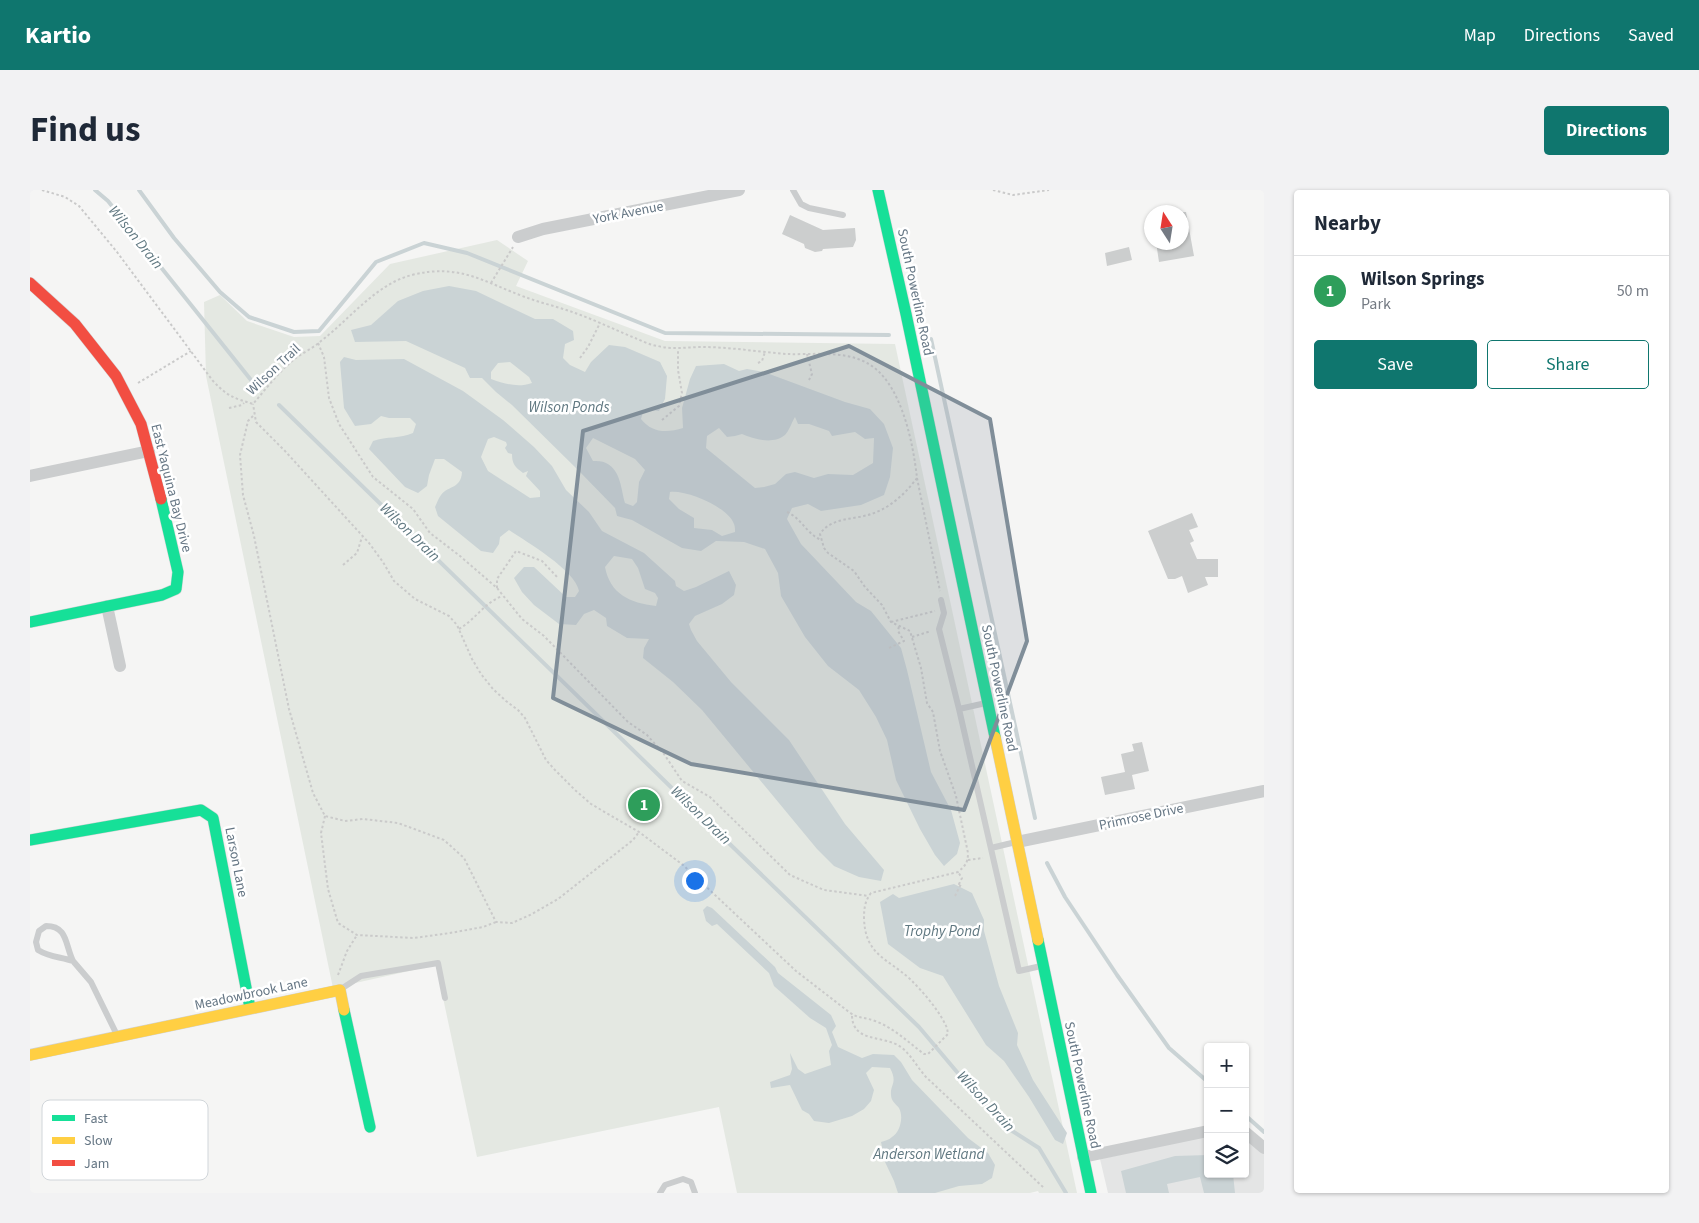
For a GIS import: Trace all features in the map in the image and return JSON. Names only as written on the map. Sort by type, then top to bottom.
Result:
[{"type":"street","name":"York Avenue","points":[[518,237],[543,229],[739,190]]},
{"type":"street","name":"South Powerline Road","points":[[878,190],[906,314],[1091,1193]]},
{"type":"street","name":"East Yaquina Bay Drive","points":[[30,284],[75,324],[116,376],[141,424],[149,450],[178,572],[176,589],[162,595],[107,606]]},
{"type":"street","points":[[30,476],[149,450]]},
{"type":"street","points":[[30,622],[107,606],[120,666]]},
{"type":"street","name":"Primrose Drive","points":[[1017,842],[1264,791]]},
{"type":"street","name":"Larson Lane","points":[[30,840],[201,810],[213,818],[250,1008]]},
{"type":"street","points":[[336,991],[370,1127]]},
{"type":"street","name":"Meadowbrook Lane","points":[[30,1055],[336,991]]},
{"type":"street","points":[[1083,1157],[1204,1132]]},
{"type":"street","points":[[1246,1133],[1264,1148]]},
{"type":"lane","points":[[793,190],[801,204],[809,208],[844,215]]},
{"type":"lane","points":[[941,600],[944,613],[939,628],[1019,971],[1042,966]]},
{"type":"lane","points":[[959,709],[988,703]]},
{"type":"lane","points":[[991,848],[1017,842]]},
{"type":"lane","points":[[73,961],[57,956],[47,956],[38,950],[36,942],[39,931],[46,926],[54,926],[60,929],[66,938],[68,950],[73,961],[91,982],[117,1036]]},
{"type":"lane","points":[[336,991],[361,976],[438,963],[445,998]]},
{"type":"lane","points":[[660,1193],[665,1185],[683,1179],[691,1182],[695,1193]]},
{"type":"path","name":"Wilson Trail","points":[[42,190],[66,197],[79,206],[117,252],[213,381],[224,394],[244,403],[254,404],[291,362],[318,343],[375,294],[398,280],[412,275],[450,272],[466,273],[524,297],[575,313],[656,346],[678,349],[702,347],[765,352],[822,353],[856,359],[867,363],[881,374],[891,387],[901,406],[915,461],[941,600]]},
{"type":"path","points":[[993,190],[1013,195],[1049,190]]},
{"type":"path","points":[[491,283],[511,253]]},
{"type":"path","points":[[580,358],[600,323]]},
{"type":"path","points":[[318,343],[324,357],[329,398],[339,424],[373,477],[412,509],[430,532],[498,588]]},
{"type":"path","points":[[662,420],[679,406],[682,393],[678,370],[678,349]]},
{"type":"path","points":[[125,391],[191,351]]},
{"type":"path","points":[[758,364],[765,352]]},
{"type":"path","points":[[807,353],[812,374],[809,380]]},
{"type":"path","points":[[229,408],[244,403]]},
{"type":"path","points":[[254,404],[256,422],[363,536],[383,562],[394,582],[415,599],[449,616],[459,629],[481,674],[493,690],[525,718],[546,760],[575,790],[591,804],[639,832],[682,865],[796,970],[857,1018],[873,1020],[894,1030],[924,1054],[928,1054],[945,1039],[948,1034],[947,1028],[928,999],[906,976],[874,950],[868,940],[864,923],[864,909],[869,896],[878,890],[958,872],[965,866],[968,860],[966,836],[956,796],[940,750],[933,712],[927,703],[921,668],[910,631],[891,622],[882,605],[854,571],[828,553],[820,534],[829,525],[881,510],[903,494],[917,478]]},
{"type":"path","points":[[254,415],[248,421],[240,455],[243,495],[254,536],[289,710],[313,793],[325,816],[321,833],[328,889],[338,922],[357,935],[414,938],[466,930],[496,922],[512,923],[558,899],[633,840],[639,832]]},
{"type":"path","points":[[787,512],[793,514],[814,537],[821,540]]},
{"type":"path","points":[[343,565],[357,553],[359,542],[363,536]]},
{"type":"path","points":[[558,578],[542,561],[516,551],[497,579],[498,588],[502,596],[522,619],[544,636],[628,722],[647,735],[664,754],[682,781],[710,797],[790,875],[824,890],[869,896]]},
{"type":"path","points":[[459,629],[472,621],[490,602],[502,596]]},
{"type":"path","points":[[891,622],[936,611],[941,600]]},
{"type":"path","points":[[889,648],[904,641],[898,631],[899,626]]},
{"type":"path","points":[[912,637],[939,628]]},
{"type":"path","points":[[325,816],[345,821],[364,819],[398,823],[444,840],[464,858],[496,922]]},
{"type":"path","points":[[968,860],[992,856]]},
{"type":"path","points":[[955,896],[962,878],[958,872]]},
{"type":"path","points":[[336,991],[347,951],[357,935]]},
{"type":"path","points":[[852,1014],[852,1021],[856,1030],[864,1036],[899,1046],[914,1060],[926,1077],[1044,1188]]},
{"type":"highlighted area","points":[[849,346],[990,419],[1027,641],[964,810],[691,764],[553,698],[583,431]]},
{"type":"shaded area","points":[[497,240],[528,261],[516,286],[665,341],[895,344],[1077,1193],[1039,1193],[1038,1191],[1030,1193],[737,1193],[719,1107],[477,1157],[436,965],[333,988],[206,376],[204,302],[220,295],[247,321],[294,337],[320,336],[390,264]]},
{"type":"shaded area","points":[[1249,1135],[1264,1150],[1264,1193],[1108,1193],[1100,1159],[1204,1137],[1204,1178],[1249,1178]]},
{"type":"water","name":"Wilson Ponds","points":[[449,286],[476,291],[535,319],[553,319],[573,331],[574,340],[565,344],[563,358],[570,365],[585,372],[591,362],[609,345],[625,347],[660,362],[667,376],[665,399],[659,411],[644,409],[641,419],[645,424],[660,431],[683,428],[682,408],[690,379],[696,366],[724,364],[739,371],[747,369],[764,372],[845,402],[870,409],[884,424],[893,448],[890,477],[884,495],[861,505],[821,511],[808,504],[792,508],[787,519],[801,544],[856,602],[871,611],[901,648],[931,772],[951,810],[960,843],[957,854],[944,866],[935,855],[896,780],[887,740],[876,717],[859,690],[828,666],[805,637],[781,596],[778,573],[765,549],[744,542],[716,541],[701,551],[682,548],[632,520],[617,516],[615,508],[579,471],[482,378],[470,378],[465,368],[406,341],[355,342],[351,330],[371,325],[398,301],[423,291]],"holes":[[[510,362],[529,377],[532,383],[506,384],[491,379],[491,372],[498,363]],[[795,417],[798,424],[809,424],[829,431],[832,436],[855,432],[865,439],[874,438],[873,463],[853,475],[828,474],[814,478],[795,472],[786,474],[775,484],[755,488],[706,448],[707,436],[719,428],[727,437],[742,434],[769,440],[780,438],[789,429]],[[593,438],[635,459],[645,470],[639,482],[637,502],[633,506],[625,503],[620,481],[615,470],[606,463],[593,461],[586,448]],[[670,492],[677,492],[706,501],[716,506],[730,518],[734,524],[735,532],[722,536],[712,530],[694,528],[694,518],[679,509],[669,499]]]},
{"type":"water","name":"Wilson Ponds","points":[[344,357],[356,360],[404,359],[463,391],[503,420],[534,447],[552,466],[566,490],[589,512],[602,531],[644,553],[675,581],[676,586],[684,591],[729,571],[736,585],[734,595],[722,604],[695,616],[689,624],[691,630],[697,641],[731,682],[789,740],[845,824],[884,870],[881,881],[859,877],[834,866],[817,849],[702,710],[673,682],[643,658],[644,648],[649,639],[627,638],[607,626],[606,618],[594,610],[584,614],[576,625],[559,624],[534,605],[522,592],[514,578],[524,567],[534,567],[566,597],[575,597],[579,591],[569,574],[538,549],[509,530],[500,537],[499,544],[493,553],[481,551],[438,516],[435,507],[439,498],[444,492],[457,484],[462,472],[444,459],[435,459],[427,486],[418,493],[405,487],[369,449],[373,441],[413,433],[416,424],[410,418],[381,416],[371,424],[355,426],[344,408],[340,362]],"holes":[[[494,437],[506,442],[505,448],[508,453],[512,454],[514,465],[523,473],[528,471],[526,476],[540,491],[540,497],[530,498],[488,471],[481,457],[488,439]],[[614,556],[632,559],[638,568],[645,589],[655,593],[658,598],[656,606],[630,599],[616,590],[611,584],[605,567]]]},
{"type":"water","name":"Trophy Pond","points":[[954,884],[972,893],[984,920],[984,931],[999,986],[1018,1033],[1017,1045],[1033,1080],[1067,1133],[1063,1144],[1055,1140],[1004,1061],[986,1045],[943,976],[920,968],[888,944],[880,902],[893,894],[899,898]]},
{"type":"water","name":"Anderson Wetland","points":[[707,906],[712,908],[775,967],[778,973],[831,1015],[836,1026],[832,1032],[838,1047],[862,1058],[873,1054],[894,1055],[901,1062],[912,1080],[968,1138],[988,1153],[995,1165],[992,1178],[982,1184],[959,1186],[935,1193],[898,1193],[885,1162],[881,1142],[895,1135],[901,1120],[899,1108],[891,1097],[894,1080],[890,1068],[872,1067],[866,1073],[874,1090],[871,1101],[864,1109],[852,1116],[829,1123],[814,1121],[809,1114],[802,1110],[790,1085],[771,1088],[770,1082],[790,1075],[792,1069],[790,1053],[798,1069],[805,1074],[831,1065],[829,1051],[832,1045],[826,1028],[810,1018],[774,986],[769,973],[717,924],[712,926],[706,921],[703,910]]},
{"type":"water","points":[[1204,1155],[1204,1178],[1233,1178],[1235,1193],[1204,1193],[1200,1177],[1167,1184],[1169,1193],[1126,1193],[1121,1171],[1175,1156]]},
{"type":"building","points":[[790,215],[823,230],[855,228],[856,240],[853,247],[823,249],[822,251],[815,252],[805,248],[804,244],[782,234]]},
{"type":"building","points":[[1189,228],[1194,256],[1159,262],[1157,250],[1189,250]]},
{"type":"building","points":[[1129,247],[1132,260],[1107,266],[1105,253]]},
{"type":"building","points":[[1192,513],[1198,527],[1189,530],[1194,541],[1190,543],[1197,559],[1218,559],[1218,577],[1205,577],[1208,585],[1188,593],[1182,576],[1168,579],[1148,531]]},
{"type":"building","points":[[1142,742],[1149,771],[1132,775],[1135,789],[1105,795],[1101,777],[1125,772],[1121,754],[1134,751],[1132,744]]},
{"type":"waterway","name":"Wilson Drain","points":[[95,190],[108,201],[251,380]]},
{"type":"waterway","points":[[139,190],[174,238],[220,292],[249,317],[294,332],[319,331],[376,262],[424,243],[467,253],[665,333],[889,335]]},
{"type":"waterway","points":[[931,339],[1035,818]]},
{"type":"waterway","name":"Wilson Drain","points":[[279,405],[919,1027],[1006,1127],[1039,1148],[1066,1193]]},
{"type":"waterway","points":[[1047,863],[1065,897],[1169,1048],[1204,1079]]},
{"type":"waterway","points":[[1249,1119],[1264,1132]]},
{"type":"traffic: fast","points":[[878,190],[995,737]]},
{"type":"traffic: fast","points":[[30,622],[162,595],[176,589],[178,572],[161,499]]},
{"type":"traffic: fast","points":[[30,840],[201,810],[213,818],[250,1008]]},
{"type":"traffic: fast","points":[[1038,940],[1091,1193]]},
{"type":"traffic: fast","points":[[344,1010],[370,1127]]},
{"type":"traffic: slow","points":[[995,737],[1038,940]]},
{"type":"traffic: slow","points":[[30,1055],[340,990],[344,1010]]},
{"type":"traffic: jam","points":[[30,283],[75,324],[116,376],[141,424],[161,499]]},
{"type":"place","name":"Wilson Springs","points":[[644,805]]}]
